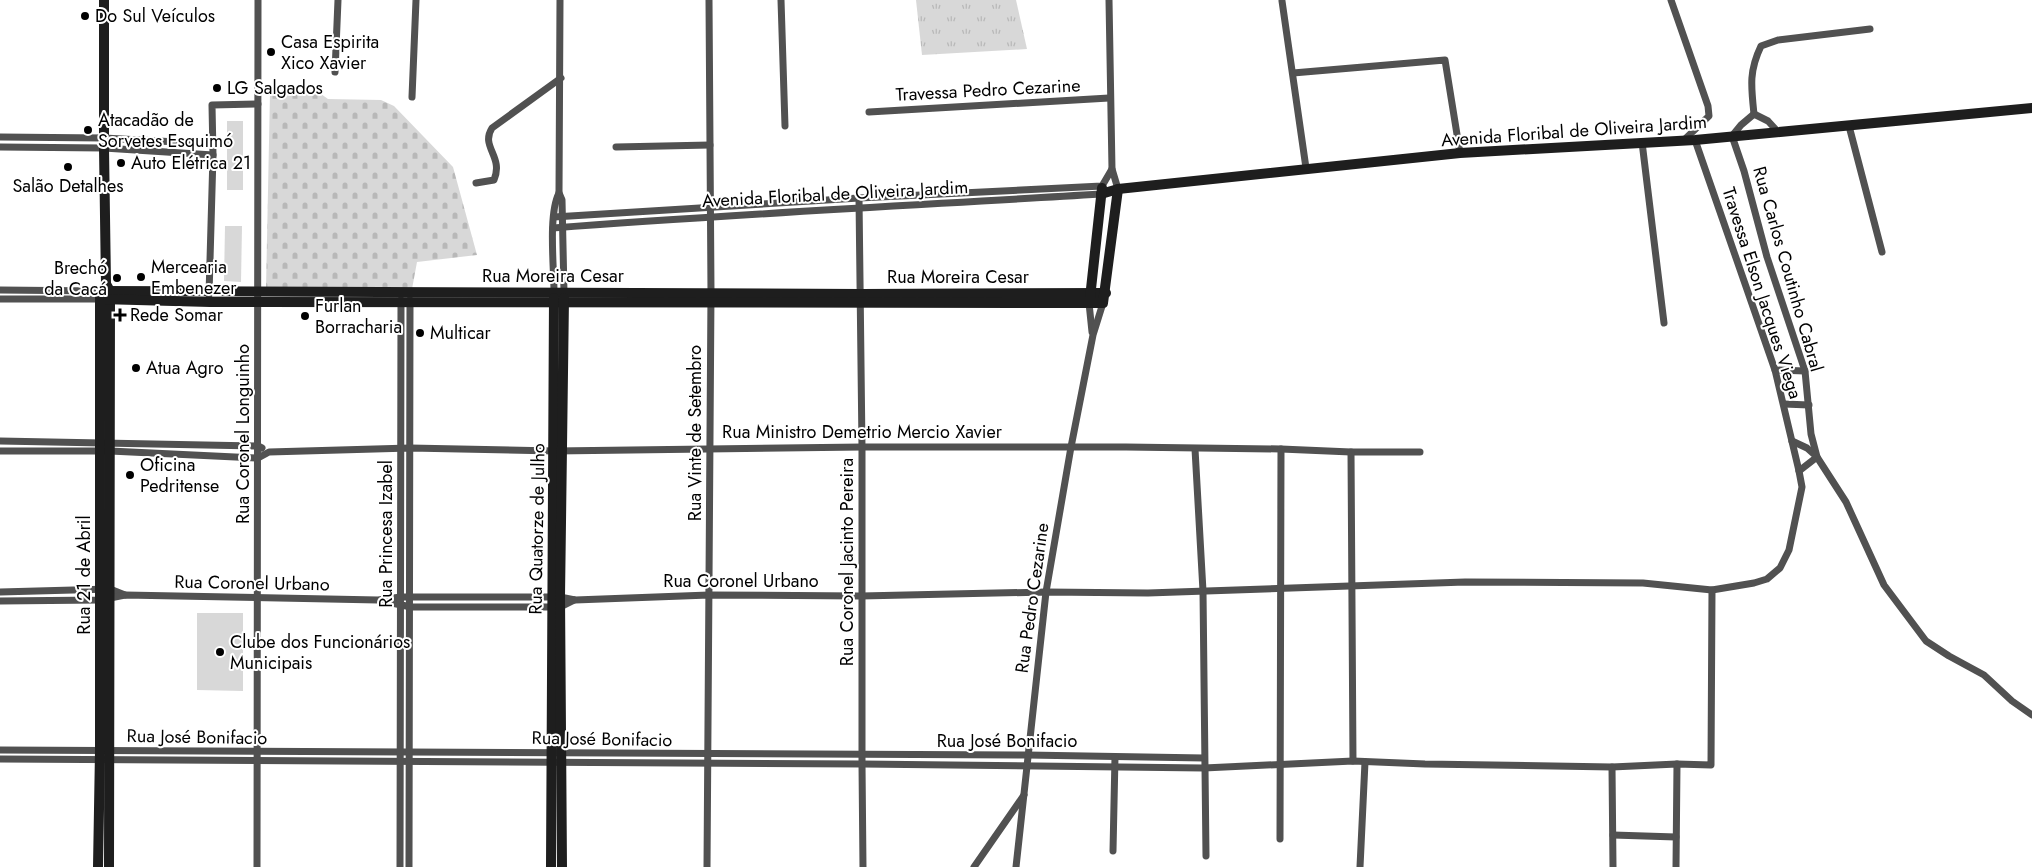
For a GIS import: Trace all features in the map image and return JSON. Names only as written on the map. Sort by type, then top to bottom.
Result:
[{"type":"street","name":"Rua 21 de Abril","points":[[104,0],[104,863]]},
{"type":"street","name":"Rua Coronel Longuinho","points":[[257,867],[258,0]]},
{"type":"street","points":[[336,72],[338,0]]},
{"type":"street","points":[[412,97],[416,0]]},
{"type":"street","name":"Rua Quatorze de Julho","points":[[560,0],[559,192],[562,200],[563,268],[559,298],[556,632],[557,805],[562,867]]},
{"type":"street","name":"Rua Vinte de Setembro","points":[[707,867],[711,297],[709,0]]},
{"type":"street","points":[[782,0],[785,126]]},
{"type":"street","points":[[1108,0],[1112,169],[1118,189]]},
{"type":"street","points":[[1282,0],[1306,168]]},
{"type":"street","points":[[1671,0],[1708,106],[1709,116],[1690,140]]},
{"type":"street","points":[[1754,114],[1750,80],[1754,61],[1761,46],[1778,40],[1870,29]]},
{"type":"street","points":[[1293,73],[1445,60],[1460,153]]},
{"type":"street","points":[[476,183],[494,180],[497,173],[497,164],[487,142],[488,134],[492,128],[561,78]]},
{"type":"street","name":"Travessa Pedro Cezarine","points":[[870,112],[1109,98]]},
{"type":"street","points":[[209,297],[213,155],[212,106],[258,104]]},
{"type":"street","name":"Avenida Floribal de Oliveira Jardim","points":[[554,228],[798,211],[860,209],[1118,189],[1460,153],[1779,133],[2032,108]]},
{"type":"street","points":[[1754,114],[1768,121],[1779,133]]},
{"type":"street","points":[[1732,136],[1754,114]]},
{"type":"street","points":[[1849,126],[1882,252]]},
{"type":"street","name":"Rua Carlos Coutinho Cabral","points":[[1732,136],[1744,171],[1767,257],[1805,371],[1811,434],[1817,457],[1846,502],[1884,585],[1926,640],[1949,656],[1984,674],[2012,701],[2032,715]]},
{"type":"street","points":[[0,137],[59,138],[213,155]]},
{"type":"street","points":[[59,138],[59,148]]},
{"type":"street","name":"Travessa Elson Jacques Viega","points":[[1351,585],[1465,582],[1643,583],[1712,590],[1767,579],[1780,568],[1789,550],[1802,486],[1800,470],[1775,370],[1690,140]]},
{"type":"street","points":[[1642,142],[1664,323]]},
{"type":"street","points":[[0,147],[59,148],[104,143],[213,144]]},
{"type":"street","points":[[616,147],[710,145]]},
{"type":"street","name":"Rua Pedro Cezarine","points":[[1093,335],[1090,298],[1102,190],[1112,169]]},
{"type":"street","name":"Rua Pedro Cezarine","points":[[1016,867],[1046,592],[1093,335],[1106,293],[1118,189]]},
{"type":"street","name":"Avenida Floribal de Oliveira Jardim","points":[[554,217],[858,198],[1102,190]]},
{"type":"street","name":"Rua Quatorze de Julho","points":[[559,192],[555,200],[554,217],[554,268],[559,298]]},
{"type":"street","name":"Rua Coronel Jacinto Pereira","points":[[858,198],[860,209],[861,299],[861,596],[864,867]]},
{"type":"street","points":[[798,201],[798,211]]},
{"type":"street","points":[[636,212],[636,222]]},
{"type":"street","points":[[1096,244],[1112,245]]},
{"type":"street","points":[[554,268],[563,268]]},
{"type":"street","name":"Rua Moreira Cesar","points":[[0,290],[209,297],[258,302],[406,297],[1090,298],[1106,293]]},
{"type":"street","name":"Rua Moreira Cesar","points":[[209,297],[258,290],[406,297]]},
{"type":"street","name":"Rua Moreira Cesar","points":[[0,299],[105,293]]},
{"type":"street","name":"Rua Princesa Izabel","points":[[405,753],[411,607],[406,448],[406,297]]},
{"type":"street","name":"Rua Moreira Cesar","points":[[1090,298],[1103,303]]},
{"type":"street","points":[[1775,370],[1805,371]]},
{"type":"street","points":[[1784,404],[1809,406]]},
{"type":"street","points":[[0,441],[258,458]]},
{"type":"street","points":[[1792,441],[1807,448],[1817,457],[1800,470]]},
{"type":"street","points":[[30,451],[31,442]]},
{"type":"street","points":[[0,450],[258,446],[269,452]]},
{"type":"street","name":"Rua Ministro Demetrio Mercio Xavier","points":[[258,458],[269,452],[406,448],[558,451],[709,448],[1071,447],[1420,452]]},
{"type":"street","name":"Rua Princesa Izabel","points":[[406,448],[401,606],[409,867]]},
{"type":"street","points":[[1797,461],[1807,448]]},
{"type":"street","points":[[1196,449],[1203,591],[1206,856]]},
{"type":"street","points":[[1280,839],[1281,449]]},
{"type":"street","points":[[1351,452],[1353,761]]},
{"type":"street","name":"Rua Coronel Urbano","points":[[378,600],[411,607],[709,595],[861,596],[1046,592],[1148,593],[1351,585]]},
{"type":"street","name":"Rua José Bonifacio","points":[[0,759],[256,752],[405,753],[862,764],[1204,768],[1353,761],[1612,767],[1677,764],[1711,765],[1712,590]]},
{"type":"street","points":[[25,601],[26,591]]},
{"type":"street","name":"Rua Coronel Urbano","points":[[0,592],[26,591],[125,596],[378,600],[411,597],[556,602]]},
{"type":"street","name":"Rua Coronel Urbano","points":[[0,601],[105,595]]},
{"type":"street","name":"Rua José Bonifacio","points":[[0,750],[104,756],[256,760],[405,762],[557,758]]},
{"type":"street","name":"Rua José Bonifacio","points":[[707,759],[862,755],[1204,758]]},
{"type":"street","points":[[1114,851],[1115,757]]},
{"type":"street","points":[[1149,757],[1149,767]]},
{"type":"street","name":"Rua Princesa Izabel","points":[[400,867],[405,762]]},
{"type":"street","points":[[1360,867],[1365,762]]},
{"type":"street","points":[[1676,867],[1677,764]]},
{"type":"street","points":[[1612,767],[1613,867]]},
{"type":"street","points":[[974,867],[1024,795]]},
{"type":"street","name":"Rua Quatorze de Julho","points":[[551,867],[557,805]]},
{"type":"street","points":[[1613,836],[1676,837]]},
{"type":"street","points":[[551,854],[562,855]]},
{"type":"green space","points":[[916,0],[1016,0],[1027,49],[922,55]]},
{"type":"green space","points":[[270,93],[321,94],[328,99],[381,100],[394,106],[453,167],[477,255],[417,262],[412,289],[266,288]]},
{"type":"green space","points":[[227,121],[243,121],[243,190],[227,190]]},
{"type":"green space","points":[[225,226],[242,226],[241,282],[224,281]]},
{"type":"green space","name":"Clube dos Funcionários Municipais","points":[[197,613],[243,613],[243,691],[197,690]]},
{"type":"place","name":"Do Sul Veículos","points":[[85,16]]},
{"type":"place","name":"Casa Espirita Xico Xavier","points":[[271,52]]},
{"type":"place","name":"LG Salgados","points":[[217,88]]},
{"type":"place","name":"Atacadão de Sorvetes Esquimó","points":[[88,130]]},
{"type":"place","name":"Auto Elétrica 21","points":[[121,163]]},
{"type":"place","name":"Salão Detalhes","points":[[68,167]]},
{"type":"place","name":"Mercearia Embenezer","points":[[141,277]]},
{"type":"place","name":"Brechó da Cacá","points":[[117,278]]},
{"type":"place","name":"Rede Somar","points":[[120,315]]},
{"type":"place","name":"Furlan Borracharia","points":[[305,316]]},
{"type":"place","name":"Multicar","points":[[420,333]]},
{"type":"place","name":"Atua Agro","points":[[136,368]]},
{"type":"place","name":"Oficina Pedritense","points":[[130,475]]},
{"type":"place","name":"Clube dos Funcionários Municipais","points":[[220,652]]}]
